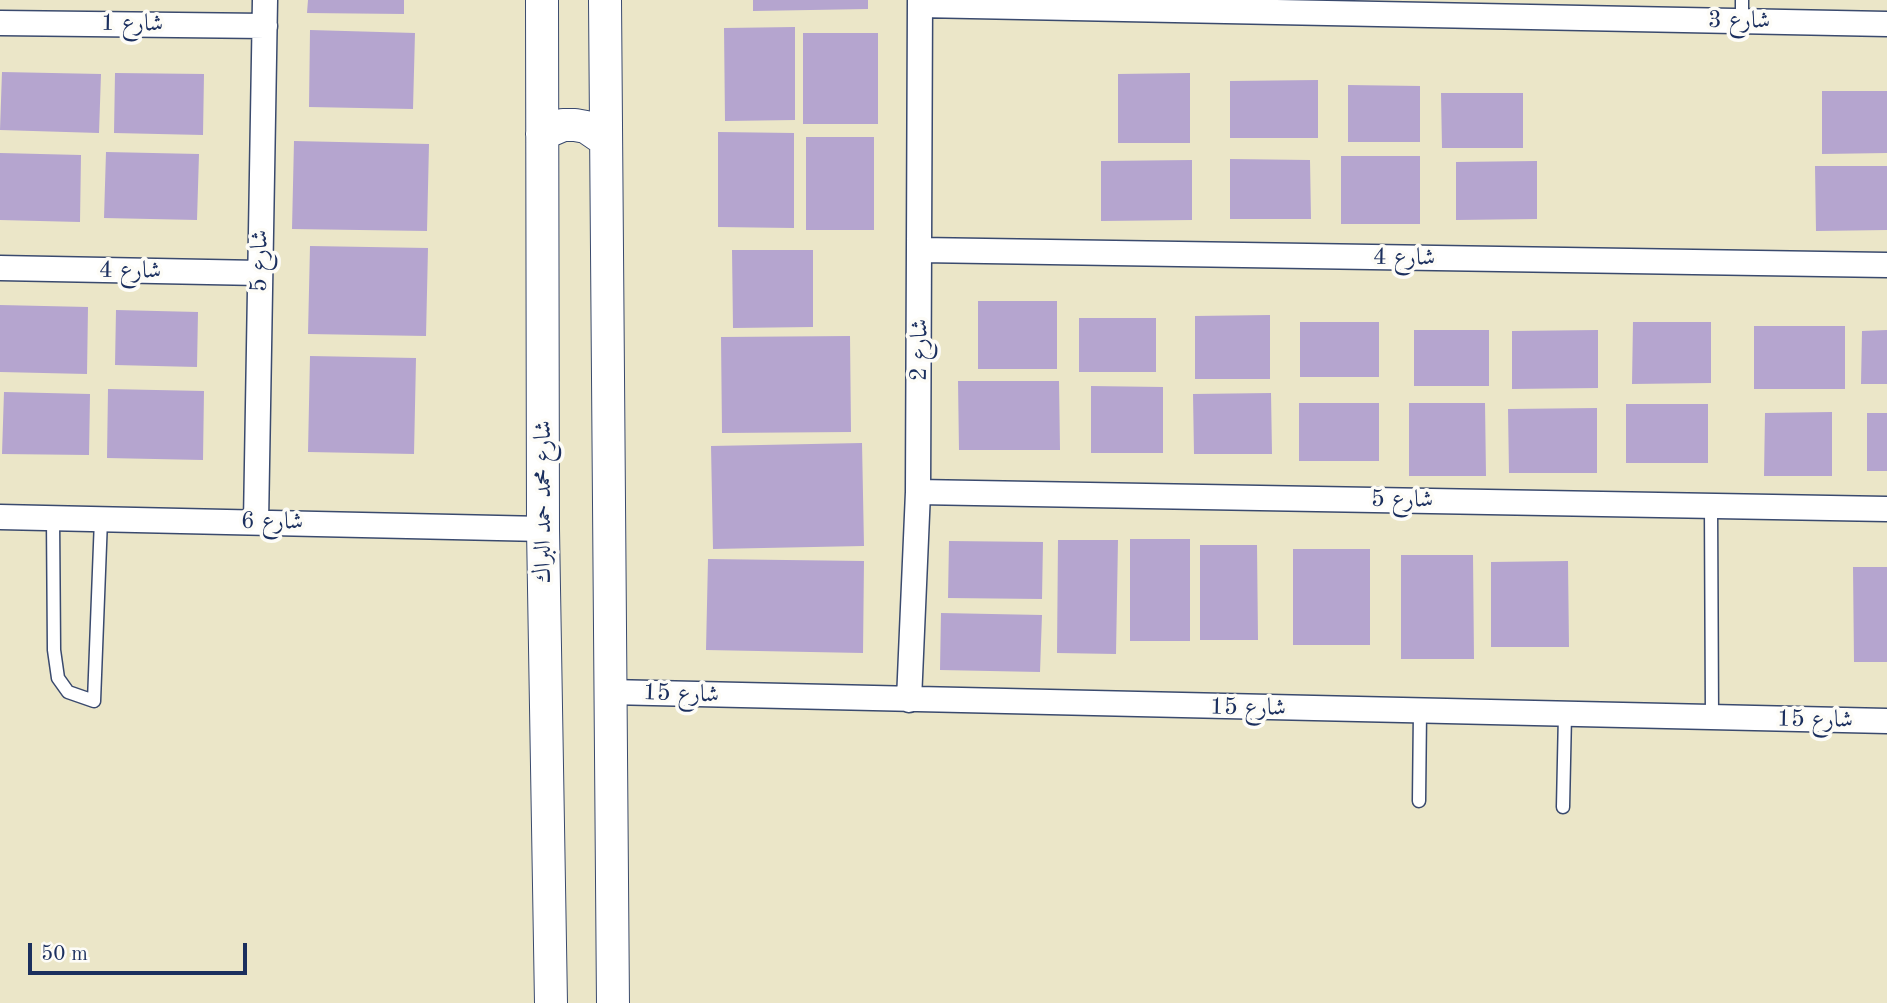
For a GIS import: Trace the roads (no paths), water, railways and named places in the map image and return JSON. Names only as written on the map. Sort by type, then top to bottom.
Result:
[{"type":"street","name":"شارع 5","points":[[256,522],[265,0]]},
{"type":"street","name":"شارع محمد حمد البراك","points":[[542,0],[543,529],[551,1003]]},
{"type":"street","points":[[605,0],[613,1003]]},
{"type":"street","name":"شارع 3","points":[[920,2],[1742,11],[1887,24]]},
{"type":"street","name":"شارع 2","points":[[909,701],[918,492],[920,2]]},
{"type":"street","name":"شارع 1","points":[[0,23],[265,26]]},
{"type":"street","points":[[542,134],[563,125],[575,125],[586,127],[605,140]]},
{"type":"street","name":"شارع 4","points":[[921,250],[1887,265]]},
{"type":"street","name":"شارع 4","points":[[0,268],[260,273]]},
{"type":"street","name":"شارع 5","points":[[918,492],[1887,509]]},
{"type":"street","name":"شارع 6","points":[[0,517],[543,529]]},
{"type":"street","name":"شارع 15","points":[[609,692],[909,701],[1887,721]]},
{"type":"lane","points":[[1711,506],[1712,718]]},
{"type":"lane","points":[[53,518],[54,650],[58,678],[68,692],[94,701],[102,519]]},
{"type":"lane","points":[[1419,801],[1420,711]]},
{"type":"lane","points":[[1563,807],[1565,715]]}]
